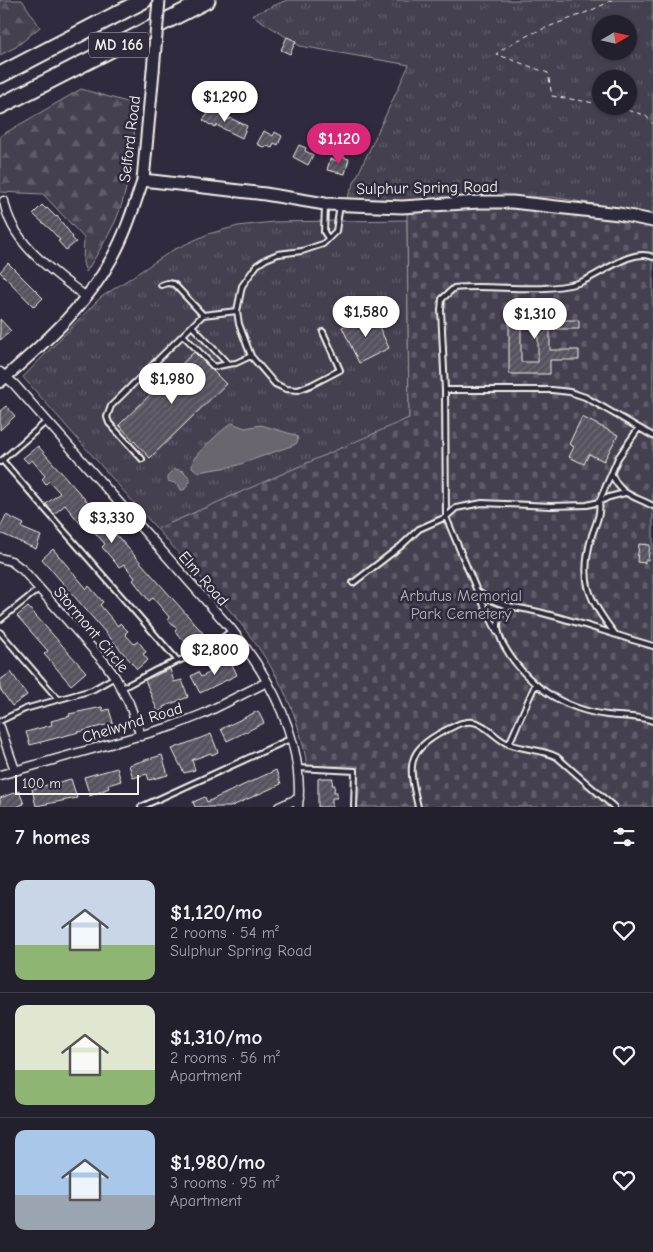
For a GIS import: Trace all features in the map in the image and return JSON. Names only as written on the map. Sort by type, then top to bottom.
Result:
[{"type":"highway","points":[[43,53],[134,0]]},
{"type":"highway","name":"MD 166","points":[[0,75],[144,0]]},
{"type":"highway","name":"MD 166","points":[[0,107],[207,0]]},
{"type":"main road","name":"Selford Road","points":[[143,180],[154,71],[158,0]]},
{"type":"main road","name":"Sulphur Spring Road","points":[[143,180],[265,194],[325,204],[402,207],[512,202],[619,214],[653,221]]},
{"type":"street","name":"Selford Road","points":[[2,377],[54,333],[86,297],[113,257],[131,217],[143,180]]},
{"type":"street","points":[[4,201],[6,214],[11,226],[31,252],[86,297]]},
{"type":"street","name":"Elm Road","points":[[2,377],[47,421],[232,630],[251,656],[276,700],[290,739],[297,768],[298,807]]},
{"type":"street","name":"Stormont Circle","points":[[0,558],[11,562],[23,570],[105,663],[122,688],[136,719],[141,736]]},
{"type":"street","name":"Chelwynd Road","points":[[0,775],[141,736],[203,714],[267,682]]},
{"type":"street","points":[[0,727],[15,770]]},
{"type":"street","points":[[279,807],[299,798]]},
{"type":"lane","points":[[325,204],[324,232],[328,238]]},
{"type":"lane","points":[[322,332],[340,370],[298,390],[286,389],[275,384],[251,356],[238,324],[237,311],[242,286],[257,265],[278,254],[302,251],[323,244],[336,231],[340,204]]},
{"type":"lane","points":[[653,257],[640,256],[627,259],[579,282],[559,286],[454,288],[442,299],[441,310],[445,390],[446,517],[477,591],[498,633],[512,659],[535,685],[565,703],[606,715],[638,717],[653,721]]},
{"type":"lane","points":[[161,284],[167,282],[174,284],[203,315]]},
{"type":"lane","points":[[142,458],[109,424],[107,417],[111,406],[203,315],[237,311]]},
{"type":"lane","points":[[192,326],[228,364]]},
{"type":"lane","points":[[183,335],[214,367],[236,363],[251,356]]},
{"type":"lane","points":[[445,390],[552,390],[570,392],[584,397],[653,436]]},
{"type":"lane","points":[[47,421],[1,461],[178,660]]},
{"type":"lane","points":[[616,635],[595,605],[588,590],[585,568],[600,511],[599,502],[618,458],[638,429]]},
{"type":"lane","points":[[612,475],[615,482],[625,493],[653,506]]},
{"type":"lane","points":[[353,583],[401,546],[419,529],[446,517],[456,508],[482,503],[551,506],[587,505],[625,493]]},
{"type":"lane","points":[[0,620],[40,588]]},
{"type":"lane","points":[[477,591],[487,599],[510,607],[534,611],[653,646]]},
{"type":"lane","points":[[498,633],[499,619],[503,612],[510,607]]},
{"type":"lane","points":[[122,688],[178,660],[210,648],[232,630]]},
{"type":"lane","points":[[0,632],[58,699]]},
{"type":"lane","points":[[0,721],[25,709],[92,690],[115,677]]},
{"type":"lane","points":[[509,744],[535,685]]},
{"type":"lane","points":[[418,807],[410,772],[414,756],[425,742],[463,722],[472,721],[479,723],[502,741],[509,744],[550,753],[557,757],[614,807]]},
{"type":"lane","points":[[141,807],[290,739]]},
{"type":"lane","points":[[297,768],[356,771],[354,807]]},
{"type":"path","points":[[592,103],[552,96],[548,74],[496,54],[508,45],[612,0]]},
{"type":"path","points":[[637,113],[645,115],[653,124]]},
{"type":"green space","points":[[0,0],[22,0],[40,27],[16,47],[0,55]]},
{"type":"green space","points":[[287,0],[653,0],[653,217],[631,210],[552,197],[481,197],[408,202],[346,200],[409,65],[300,46],[252,15]]},
{"type":"green space","points":[[81,89],[134,104],[135,117],[131,164],[120,209],[108,235],[86,272],[83,263],[84,238],[43,194],[0,192],[0,136]]},
{"type":"green space","name":"Arbutus Memorial Park Cemetery","points":[[511,206],[618,219],[653,226],[653,807],[357,807],[359,791],[358,766],[307,766],[299,730],[286,696],[270,666],[251,637],[229,610],[157,529],[409,418],[407,211]]},
{"type":"green space","points":[[407,220],[409,419],[157,529],[23,377],[100,298],[173,250],[208,234],[238,226],[273,222]]},
{"type":"shaded area","points":[[232,423],[245,428],[261,425],[295,435],[298,438],[297,443],[235,466],[198,472],[192,467],[195,457]]},
{"type":"shaded area","points":[[175,469],[183,471],[190,478],[184,490],[181,490],[178,484],[168,481],[168,476]]},
{"type":"building","points":[[287,37],[296,41],[290,54],[281,50]]},
{"type":"building","points":[[215,105],[220,109],[218,112],[229,120],[230,118],[247,126],[242,138],[216,125],[215,127],[210,125],[203,120]]},
{"type":"building","points":[[322,126],[333,130],[329,141],[318,136]]},
{"type":"building","points":[[264,131],[273,136],[275,132],[282,136],[278,145],[274,143],[272,148],[257,144]]},
{"type":"building","points":[[299,145],[306,148],[305,151],[313,155],[308,165],[293,157]]},
{"type":"building","points":[[339,156],[349,159],[345,174],[327,170],[330,159],[338,161]]},
{"type":"building","points":[[42,205],[57,216],[76,242],[66,250],[51,230],[33,214]]},
{"type":"building","points":[[8,263],[43,298],[34,307],[0,272]]},
{"type":"building","points":[[509,305],[550,305],[550,320],[579,320],[579,329],[550,329],[550,350],[579,350],[579,360],[550,360],[550,374],[509,374]],"holes":[[[521,317],[538,317],[538,362],[521,362]]]},
{"type":"building","points":[[372,312],[389,348],[359,363],[342,327]]},
{"type":"building","points":[[0,319],[11,331],[0,340]]},
{"type":"building","points":[[194,352],[226,384],[150,458],[119,425]]},
{"type":"building","points":[[6,406],[15,416],[0,430],[0,411]]},
{"type":"building","points":[[582,417],[618,435],[604,461],[589,454],[584,464],[569,457],[574,447],[569,444]]},
{"type":"building","points":[[38,446],[203,633],[192,643],[189,645],[179,636],[175,631],[177,629],[168,619],[170,618],[153,598],[149,601],[133,580],[135,578],[124,564],[119,567],[102,547],[105,544],[88,525],[84,528],[65,505],[54,514],[46,504],[60,493],[49,481],[46,484],[42,479],[45,476],[32,460],[28,463],[23,458]]},
{"type":"building","points":[[6,515],[24,524],[22,528],[41,536],[36,549],[0,533],[0,528]]},
{"type":"building","points":[[639,544],[650,545],[648,560],[645,560],[645,563],[637,562]]},
{"type":"building","points":[[53,549],[87,589],[89,586],[103,602],[100,605],[118,626],[120,623],[128,631],[125,634],[134,644],[138,641],[142,646],[146,652],[143,654],[148,660],[137,669],[42,559]]},
{"type":"building","points":[[28,607],[86,672],[71,685],[44,654],[48,651],[17,616]]},
{"type":"building","points":[[229,658],[237,675],[200,693],[191,676],[198,672],[201,677],[213,671],[210,666]]},
{"type":"building","points":[[170,669],[174,682],[182,680],[188,697],[163,707],[164,709],[158,712],[145,680]]},
{"type":"building","points":[[11,672],[27,695],[12,706],[0,689],[0,680]]},
{"type":"building","points":[[102,707],[103,711],[109,709],[113,723],[30,745],[26,732],[52,725],[51,721],[70,716],[69,714]]},
{"type":"building","points":[[258,711],[264,723],[227,741],[221,729]]},
{"type":"building","points":[[211,734],[218,752],[192,760],[195,770],[184,773],[172,749]]},
{"type":"building","points":[[162,755],[168,775],[149,780],[147,774],[133,778],[129,765]]},
{"type":"building","points":[[117,768],[121,781],[108,785],[109,788],[90,796],[84,777]]},
{"type":"building","points":[[276,770],[281,784],[230,807],[195,807],[193,802],[205,797],[207,802]]},
{"type":"building","points":[[333,778],[332,785],[335,785],[334,792],[337,792],[337,798],[332,798],[332,807],[318,807],[318,779]]},
{"type":"building","points":[[71,779],[77,798],[36,806],[32,789]]},
{"type":"building","points":[[19,791],[24,804],[16,807],[0,807],[0,798]]}]
